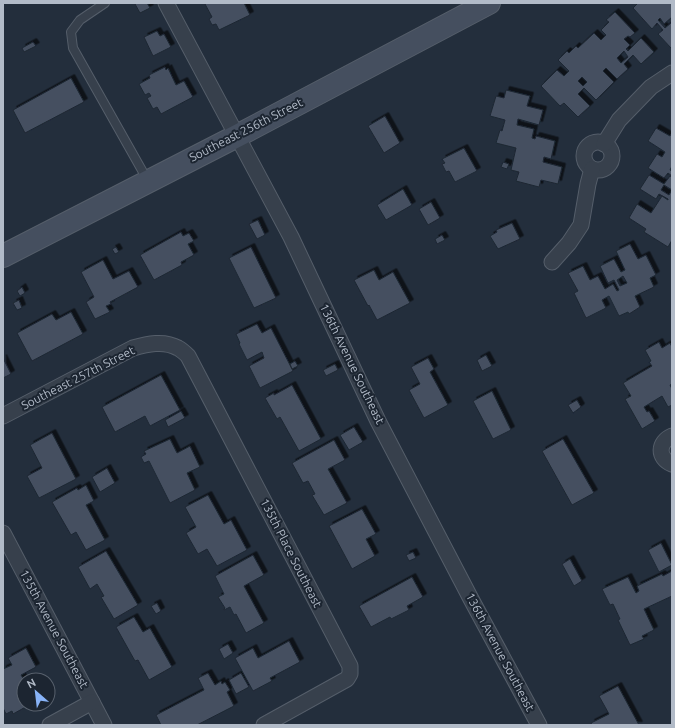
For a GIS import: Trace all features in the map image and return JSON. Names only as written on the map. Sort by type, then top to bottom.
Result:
[{"type":"main road","name":"Southeast 256th Street","points":[[3,256],[237,136],[489,3]]},
{"type":"street","name":"136th Avenue Southeast","points":[[166,3],[291,237],[378,421],[539,725]]},
{"type":"street","points":[[552,262],[569,243],[581,225],[592,169],[602,170],[607,167],[610,162],[612,157],[611,152],[604,144],[619,120],[651,87],[672,73]]},
{"type":"street","name":"Southeast 257th Street","points":[[3,416],[132,348],[149,344],[167,344],[178,347]]},
{"type":"street","name":"135th Place Southeast","points":[[178,347],[188,356],[350,666],[350,674],[347,680],[264,725]]},
{"type":"street","points":[[672,436],[666,439],[662,444],[661,449],[665,460],[672,464]]},
{"type":"street","name":"135th Avenue Southeast","points":[[3,533],[104,725]]},
{"type":"street","points":[[50,725],[92,702]]},
{"type":"lane","points":[[105,3],[80,20],[71,32],[73,48],[148,182]]},
{"type":"building","points":[[147,3],[150,8],[140,13],[135,4]]},
{"type":"building","points":[[244,3],[250,15],[219,30],[216,24],[212,25],[209,19],[212,17],[205,4]]},
{"type":"building","points":[[638,3],[672,3],[672,17],[664,24],[660,18],[658,20],[665,28],[671,23],[672,25],[671,48],[658,34],[663,30],[657,23],[652,29],[633,8]]},
{"type":"building","points":[[615,12],[635,33],[624,39],[630,45],[626,49],[628,51],[641,38],[654,52],[641,64],[633,55],[624,64],[628,69],[617,79],[606,68],[603,71],[614,82],[596,100],[584,88],[578,94],[590,106],[578,117],[564,103],[560,106],[541,86],[557,70],[564,76],[569,71],[558,60],[567,51],[569,53],[576,46],[578,48],[594,33],[601,40],[606,35],[601,30],[609,22],[606,20]],"holes":[[[624,51],[628,57],[621,63],[617,58]],[[582,77],[587,82],[583,86],[578,81]]]},
{"type":"building","points":[[157,31],[160,36],[164,34],[171,47],[153,56],[144,37]]},
{"type":"building","points":[[33,42],[36,46],[24,52],[22,48]]},
{"type":"building","points":[[165,67],[166,70],[168,68],[176,85],[184,81],[193,97],[161,114],[157,107],[153,109],[147,98],[151,96],[149,93],[145,95],[139,84],[150,78],[149,75]]},
{"type":"building","points":[[71,78],[84,102],[25,133],[13,110]]},
{"type":"building","points":[[506,90],[530,96],[527,106],[543,110],[539,125],[518,119],[517,125],[534,129],[532,138],[535,139],[536,136],[555,141],[551,159],[544,157],[543,162],[562,167],[558,184],[541,180],[539,187],[516,181],[519,172],[511,170],[516,148],[496,143],[500,130],[502,131],[505,120],[490,116],[496,96],[504,98]]},
{"type":"building","points":[[385,116],[400,143],[384,153],[368,126]]},
{"type":"building","points":[[656,128],[670,136],[672,133],[672,166],[670,170],[672,171],[672,176],[668,173],[664,178],[648,168],[657,154],[662,157],[665,152],[648,141]]},
{"type":"building","points":[[464,148],[477,171],[455,182],[449,171],[446,172],[442,164],[445,163],[442,159]]},
{"type":"building","points":[[503,162],[509,164],[507,169],[501,167]]},
{"type":"building","points":[[649,175],[664,184],[670,176],[672,177],[672,190],[672,222],[671,223],[672,240],[668,247],[644,232],[646,229],[629,218],[637,204],[651,213],[662,196],[668,200],[668,199],[659,194],[656,199],[640,189]],"holes":[[[664,185],[672,190],[669,195],[661,190]]]},
{"type":"building","points":[[403,189],[412,205],[386,220],[377,205]]},
{"type":"building","points":[[431,202],[440,218],[428,225],[419,209]]},
{"type":"building","points":[[258,220],[265,235],[257,239],[249,224]]},
{"type":"building","points":[[512,223],[520,239],[498,249],[490,236],[497,232],[496,230]]},
{"type":"building","points":[[181,232],[183,236],[189,233],[194,241],[188,244],[194,255],[181,262],[182,265],[154,280],[140,255]]},
{"type":"building","points":[[442,235],[445,240],[437,244],[435,239]]},
{"type":"building","points":[[630,244],[638,259],[646,255],[656,275],[650,278],[654,287],[635,296],[640,307],[629,314],[628,312],[619,316],[609,296],[602,300],[606,308],[586,318],[574,293],[578,291],[568,273],[583,266],[590,280],[598,276],[605,289],[613,284],[617,291],[619,290],[614,280],[608,283],[600,266],[614,259],[621,272],[625,270],[616,251]],"holes":[[[623,276],[627,283],[620,286],[617,280]]]},
{"type":"building","points":[[116,247],[119,252],[115,254],[112,249]]},
{"type":"building","points":[[251,247],[276,298],[254,308],[229,258]]},
{"type":"building","points":[[103,260],[113,279],[129,271],[138,287],[110,302],[111,304],[106,306],[110,312],[95,319],[86,302],[94,297],[81,272]]},
{"type":"building","points":[[374,270],[379,280],[393,272],[410,303],[377,320],[354,280]]},
{"type":"building","points":[[22,287],[25,293],[20,296],[17,291]]},
{"type":"building","points":[[19,300],[22,308],[17,310],[13,303]]},
{"type":"building","points":[[71,312],[83,334],[32,361],[17,333],[52,314],[56,320]]},
{"type":"building","points":[[257,324],[262,333],[271,328],[293,371],[260,388],[249,366],[264,358],[262,352],[247,360],[236,334]]},
{"type":"building","points":[[659,342],[662,348],[670,343],[672,347],[672,384],[670,385],[672,389],[672,405],[668,407],[662,396],[644,407],[647,412],[649,411],[655,421],[642,429],[625,399],[631,396],[623,383],[652,366],[645,350]]},
{"type":"building","points":[[486,355],[492,366],[482,371],[477,360]]},
{"type":"building","points":[[3,358],[11,374],[3,378]]},
{"type":"building","points":[[428,358],[434,369],[430,372],[448,405],[424,418],[409,390],[420,384],[411,367]]},
{"type":"building","points":[[295,361],[298,366],[292,369],[290,364]]},
{"type":"building","points":[[335,364],[338,370],[326,376],[323,370]]},
{"type":"building","points":[[161,375],[180,410],[150,426],[145,416],[115,432],[102,407]]},
{"type":"building","points":[[292,385],[321,439],[299,451],[280,417],[277,419],[265,398],[274,393],[274,395]]},
{"type":"building","points":[[492,391],[511,430],[493,439],[473,401]]},
{"type":"building","points":[[577,400],[581,407],[573,413],[568,405]]},
{"type":"building","points":[[181,411],[185,418],[168,427],[165,420]]},
{"type":"building","points":[[354,427],[363,442],[349,450],[340,435]]},
{"type":"building","points":[[52,433],[76,479],[39,498],[27,476],[42,468],[30,445]]},
{"type":"building","points":[[170,439],[177,453],[190,446],[200,467],[187,473],[195,490],[170,503],[149,461],[144,463],[141,457],[146,454],[144,451]]},
{"type":"building","points":[[563,439],[594,493],[572,505],[542,451]]},
{"type":"building","points":[[334,440],[345,460],[328,469],[347,503],[324,515],[312,495],[315,494],[308,481],[303,483],[292,463]]},
{"type":"building","points":[[107,468],[115,483],[100,492],[92,477]]},
{"type":"building","points":[[86,485],[94,501],[86,505],[105,540],[86,550],[76,532],[71,535],[52,502],[77,488],[78,490]]},
{"type":"building","points":[[208,495],[224,524],[231,520],[247,550],[217,566],[207,549],[198,554],[186,533],[196,527],[185,507]]},
{"type":"building","points":[[362,509],[376,534],[366,539],[375,556],[352,569],[329,526]]},
{"type":"building","points":[[661,543],[672,565],[659,572],[648,550]]},
{"type":"building","points":[[106,551],[138,605],[114,619],[101,597],[104,596],[97,584],[90,589],[78,567]]},
{"type":"building","points":[[413,552],[416,558],[409,561],[406,555]]},
{"type":"building","points":[[253,555],[264,575],[244,586],[264,623],[246,633],[236,614],[234,615],[230,607],[224,610],[225,608],[218,597],[224,594],[215,576]]},
{"type":"building","points":[[570,559],[582,581],[574,586],[562,564]]},
{"type":"building","points":[[672,571],[672,596],[644,609],[654,630],[642,636],[644,639],[630,645],[618,620],[620,619],[613,604],[610,605],[602,589],[628,577],[636,593],[639,591],[637,586]]},
{"type":"building","points":[[412,577],[423,597],[407,606],[409,610],[391,619],[390,617],[371,627],[359,606]]},
{"type":"building","points":[[157,603],[161,611],[156,614],[151,606]]},
{"type":"building","points":[[134,617],[143,632],[150,628],[172,667],[149,680],[138,660],[135,661],[116,627]]},
{"type":"building","points":[[289,641],[300,662],[270,678],[272,681],[253,691],[235,658],[253,648],[258,658]]},
{"type":"building","points":[[228,644],[233,653],[224,659],[219,649]]},
{"type":"building","points":[[26,648],[36,667],[27,672],[16,672],[17,712],[13,714],[12,711],[6,714],[3,708],[3,669],[12,665],[8,658]]},
{"type":"building","points":[[208,673],[215,685],[221,681],[222,684],[225,682],[230,690],[227,692],[234,706],[197,725],[161,725],[156,715],[204,690],[198,678]]},
{"type":"building","points":[[241,673],[249,687],[236,694],[229,680]]},
{"type":"building","points":[[618,686],[639,725],[592,725],[591,723],[609,714],[599,696]]}]
